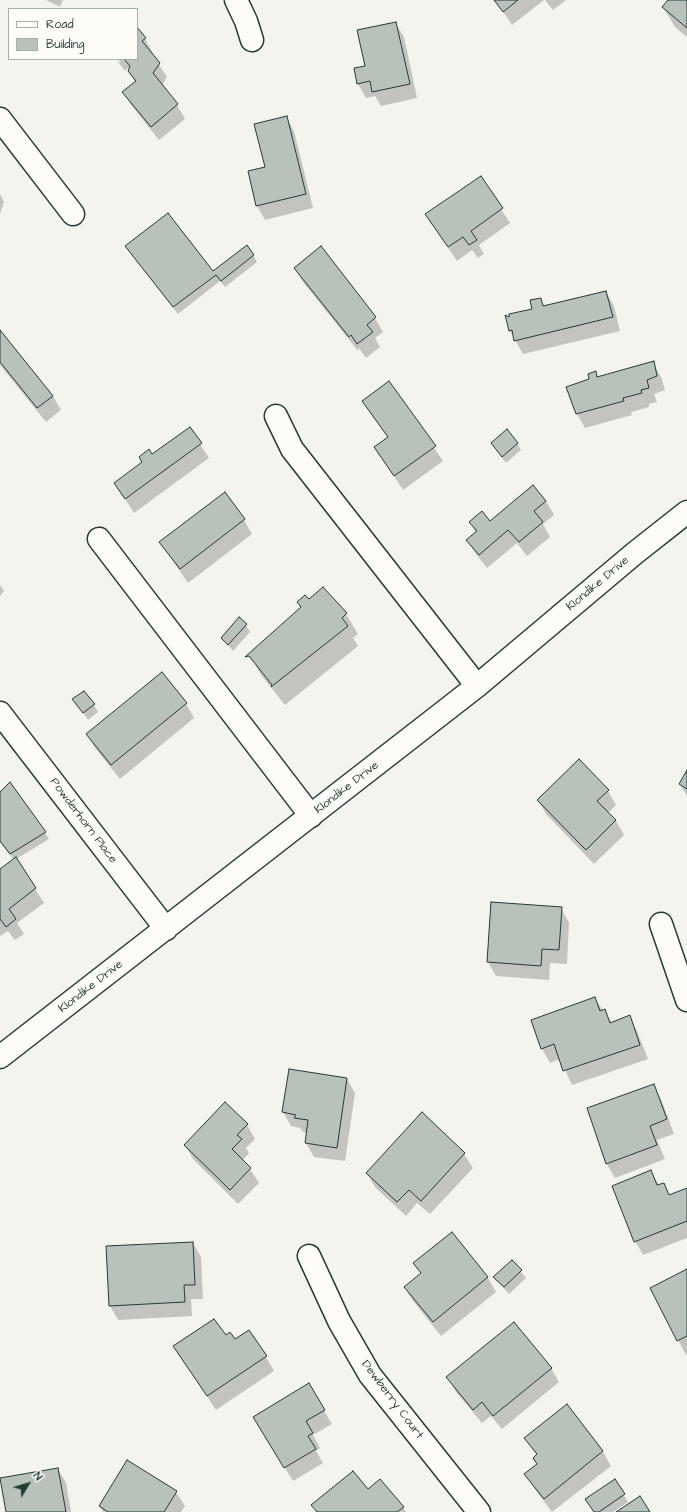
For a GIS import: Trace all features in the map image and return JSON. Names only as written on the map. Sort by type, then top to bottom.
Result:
[{"type":"street","points":[[236,0],[246,21],[252,40]]},
{"type":"street","points":[[0,119],[73,214]]},
{"type":"street","points":[[276,416],[292,450],[478,686]]},
{"type":"street","name":"Klondike Drive","points":[[0,1057],[478,686],[635,553],[687,512]]},
{"type":"street","points":[[99,539],[311,816]]},
{"type":"street","name":"Powderhorn Place","points":[[0,712],[166,929]]},
{"type":"street","points":[[661,924],[687,1000]]},
{"type":"street","name":"Dewberry Court","points":[[309,1256],[338,1321],[370,1375],[479,1512]]},
{"type":"building","points":[[494,0],[518,0],[503,12]]},
{"type":"building","points":[[668,0],[687,0],[687,28],[662,7]]},
{"type":"building","points":[[396,22],[410,84],[372,92],[370,81],[357,84],[354,68],[365,66],[357,30]]},
{"type":"building","points":[[138,28],[146,38],[142,41],[160,63],[153,73],[178,104],[151,127],[122,92],[136,81],[128,71],[130,66],[125,60],[138,60]]},
{"type":"building","points":[[287,116],[306,194],[256,206],[248,171],[265,167],[254,124]]},
{"type":"building","points":[[481,176],[503,208],[471,231],[477,240],[469,245],[463,237],[448,247],[425,214]]},
{"type":"building","points":[[168,213],[213,271],[247,245],[254,255],[221,281],[216,275],[173,307],[125,246]]},
{"type":"building","points":[[321,246],[376,317],[367,325],[373,332],[357,344],[351,335],[349,337],[294,268]]},
{"type":"building","points":[[606,291],[613,317],[514,341],[512,330],[509,331],[505,315],[509,317],[509,314],[532,309],[530,300],[541,298],[543,306]]},
{"type":"building","points":[[0,330],[53,396],[37,408],[0,362]]},
{"type":"building","points":[[654,361],[657,376],[647,380],[649,388],[641,390],[642,393],[623,398],[624,401],[576,414],[566,387],[589,379],[588,374],[596,371],[597,377]]},
{"type":"building","points":[[389,381],[436,446],[394,476],[374,447],[388,437],[362,401]]},
{"type":"building","points":[[190,427],[202,443],[125,499],[114,483],[142,462],[139,457],[149,449],[152,454]]},
{"type":"building","points":[[507,429],[518,443],[502,457],[491,443]]},
{"type":"building","points":[[533,485],[546,501],[534,511],[543,522],[519,542],[508,530],[479,555],[466,540],[477,531],[469,522],[482,511],[490,521]]},
{"type":"building","points":[[225,492],[245,519],[180,569],[159,542]]},
{"type":"building","points":[[323,587],[347,613],[342,618],[348,626],[271,687],[272,685],[249,656],[245,657],[301,607],[297,602],[305,595],[309,599]]},
{"type":"building","points":[[239,617],[247,624],[228,645],[221,638]]},
{"type":"building","points":[[162,672],[187,703],[111,765],[86,734]]},
{"type":"building","points":[[84,691],[95,704],[83,713],[72,699]]},
{"type":"building","points":[[579,759],[609,790],[597,801],[616,820],[586,850],[537,800]]},
{"type":"building","points":[[687,770],[687,789],[679,784]]},
{"type":"building","points":[[10,782],[46,832],[10,854],[0,841],[0,792]]},
{"type":"building","points":[[16,857],[36,888],[9,909],[16,919],[6,927],[0,919],[0,869]]},
{"type":"building","points":[[491,902],[562,907],[559,950],[542,949],[541,966],[487,962]]},
{"type":"building","points":[[595,997],[600,1011],[605,1009],[610,1023],[630,1015],[640,1045],[563,1071],[554,1044],[541,1049],[531,1020]]},
{"type":"building","points":[[289,1069],[347,1078],[337,1148],[305,1143],[308,1120],[294,1118],[296,1115],[282,1112]]},
{"type":"building","points":[[654,1084],[667,1119],[650,1126],[657,1145],[606,1164],[587,1108]]},
{"type":"building","points":[[225,1102],[248,1124],[237,1135],[242,1139],[232,1149],[251,1168],[230,1190],[184,1145]]},
{"type":"building","points":[[422,1112],[465,1153],[421,1201],[409,1190],[397,1202],[366,1173]]},
{"type":"building","points":[[651,1170],[657,1185],[664,1183],[669,1195],[687,1188],[687,1221],[634,1242],[612,1186]]},
{"type":"building","points":[[452,1232],[488,1277],[433,1322],[404,1287],[421,1273],[413,1263]]},
{"type":"building","points":[[193,1242],[195,1285],[184,1285],[185,1302],[109,1306],[106,1246]]},
{"type":"building","points":[[512,1260],[522,1270],[504,1287],[493,1277]]},
{"type":"building","points":[[687,1269],[687,1336],[677,1341],[650,1288]]},
{"type":"building","points":[[214,1319],[226,1335],[230,1332],[235,1339],[249,1330],[267,1356],[207,1396],[173,1346]]},
{"type":"building","points":[[514,1322],[552,1368],[493,1416],[482,1402],[473,1410],[446,1377]]},
{"type":"building","points":[[309,1383],[325,1410],[306,1421],[313,1433],[308,1436],[316,1449],[284,1468],[253,1417]]},
{"type":"building","points":[[567,1404],[603,1451],[544,1499],[524,1474],[537,1464],[533,1458],[537,1454],[524,1438]]},
{"type":"building","points":[[127,1460],[177,1491],[164,1512],[108,1512],[99,1506]]},
{"type":"building","points":[[58,1468],[66,1512],[6,1512],[0,1478]]},
{"type":"building","points":[[353,1471],[368,1489],[380,1479],[404,1507],[397,1512],[317,1512],[311,1505]]},
{"type":"building","points":[[615,1479],[625,1494],[599,1512],[594,1512],[585,1499]]},
{"type":"building","points":[[640,1496],[650,1512],[616,1512]]}]
